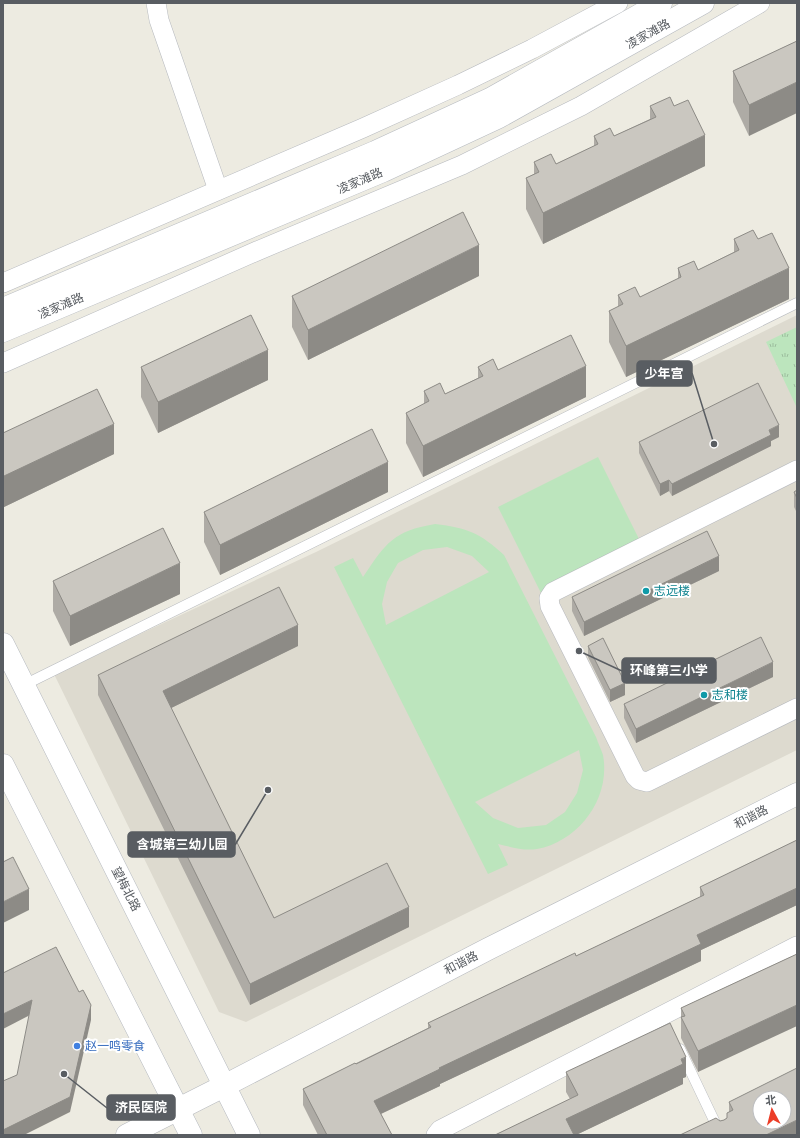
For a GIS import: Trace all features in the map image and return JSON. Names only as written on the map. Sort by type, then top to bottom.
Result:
[{"type":"main road","name":"凌家滩路","points":[[3,309],[375,152],[476,106],[661,3]]},
{"type":"main road","name":"凌家滩路","points":[[3,331],[383,171],[499,118],[703,3]]},
{"type":"main road","name":"望梅北路","points":[[3,644],[249,1135]]},
{"type":"main road","points":[[3,765],[191,1135]]},
{"type":"main road","name":"和谐路","points":[[127,1135],[488,949],[797,794]]},
{"type":"street","points":[[156,3],[159,20],[218,190]]},
{"type":"street","points":[[3,283],[363,128],[458,85],[532,49],[618,3]]},
{"type":"street","points":[[3,363],[257,252],[462,165],[581,106],[760,3]]},
{"type":"street","points":[[797,470],[553,592],[549,598],[550,606],[635,776],[639,780],[648,782],[797,708]]},
{"type":"street","points":[[436,1135],[440,1130],[665,1019],[797,946]]},
{"type":"lane","points":[[24,685],[797,303]]},
{"type":"lane","points":[[677,1043],[721,1135]]},
{"type":"shaded area","points":[[797,315],[797,750],[246,1022],[219,1012],[54,674],[316,552]]},
{"type":"green space","points":[[797,327],[797,408],[766,342]]},
{"type":"green space","points":[[598,457],[641,543],[541,593],[498,507]]},
{"type":"green space","points":[[435,524],[465,530],[488,541],[504,555],[596,737],[603,755],[604,771],[602,787],[597,802],[589,815],[578,827],[566,837],[537,849],[522,849],[498,844],[508,865],[488,874],[334,567],[353,558],[363,577],[378,555],[392,540],[409,530]],"holes":[[[447,547],[472,556],[489,572],[386,625],[382,604],[387,582],[398,563],[423,550]],[[579,750],[583,770],[577,793],[565,812],[546,825],[518,828],[493,818],[475,802]]]},
{"type":"building","points":[[797,41],[797,82],[749,105],[733,71]]},
{"type":"building","points":[[670,97],[674,106],[688,100],[705,135],[543,213],[526,178],[539,172],[534,162],[551,154],[556,164],[598,144],[594,136],[610,128],[614,136],[656,117],[650,106]]},
{"type":"building","points":[[463,212],[479,245],[308,330],[292,296]]},
{"type":"building","points":[[753,230],[758,239],[772,233],[789,268],[626,346],[609,311],[623,304],[618,295],[635,287],[640,297],[681,277],[678,268],[694,261],[698,270],[739,250],[734,239]]},
{"type":"building","points":[[251,315],[268,350],[158,402],[141,367]]},
{"type":"building","points":[[571,335],[586,366],[423,446],[406,413],[429,401],[424,391],[440,383],[445,394],[483,376],[478,367],[493,359],[498,370]]},
{"type":"building","points":[[758,383],[779,425],[769,430],[771,435],[672,484],[669,480],[660,484],[639,442]]},
{"type":"building","points":[[97,389],[114,424],[4,476],[3,475],[3,433]]},
{"type":"building","points":[[372,429],[388,462],[220,545],[204,512]]},
{"type":"building","points":[[797,490],[797,498],[794,492]]},
{"type":"building","points":[[163,528],[180,563],[70,616],[53,581]]},
{"type":"building","points":[[707,531],[719,556],[584,622],[572,597]]},
{"type":"building","points":[[279,587],[298,625],[163,691],[274,918],[387,863],[409,907],[250,984],[98,675]]},
{"type":"building","points":[[761,637],[773,662],[636,729],[624,704]]},
{"type":"building","points":[[603,638],[625,683],[610,690],[588,646]]},
{"type":"building","points":[[797,840],[797,888],[697,935],[701,944],[439,1068],[440,1069],[374,1101],[392,1135],[327,1135],[303,1089],[431,1027],[428,1023],[575,953],[576,956],[704,895],[700,887]]},
{"type":"building","points":[[13,857],[29,889],[3,902],[3,862]]},
{"type":"building","points":[[56,947],[79,992],[83,990],[91,1005],[70,1097],[3,1130],[3,1081],[17,1075],[32,1000],[3,1014],[3,973]]},
{"type":"building","points":[[797,954],[797,1005],[698,1051],[681,1017],[685,1016],[681,1008]]},
{"type":"building","points":[[670,1023],[686,1057],[681,1059],[683,1064],[566,1119],[574,1135],[495,1135],[578,1095],[566,1072]]},
{"type":"building","points":[[797,1068],[797,1120],[792,1122],[792,1090],[753,1090]]},
{"type":"building","points":[[752,1090],[752,1130],[776,1130],[766,1135],[680,1135],[716,1118],[720,1121],[724,1120],[727,1118],[727,1113],[733,1110],[729,1102]]},
{"type":"place","name":"少年宫","points":[[714,444]]},
{"type":"place","name":"志远楼","points":[[646,591]]},
{"type":"place","name":"环峰第三小学","points":[[579,651]]},
{"type":"place","name":"志和楼","points":[[704,695]]},
{"type":"place","name":"含城第三幼儿园","points":[[268,790]]},
{"type":"place","name":"赵一鸣零食","points":[[77,1046]]},
{"type":"place","name":"济民医院","points":[[64,1074]]}]
